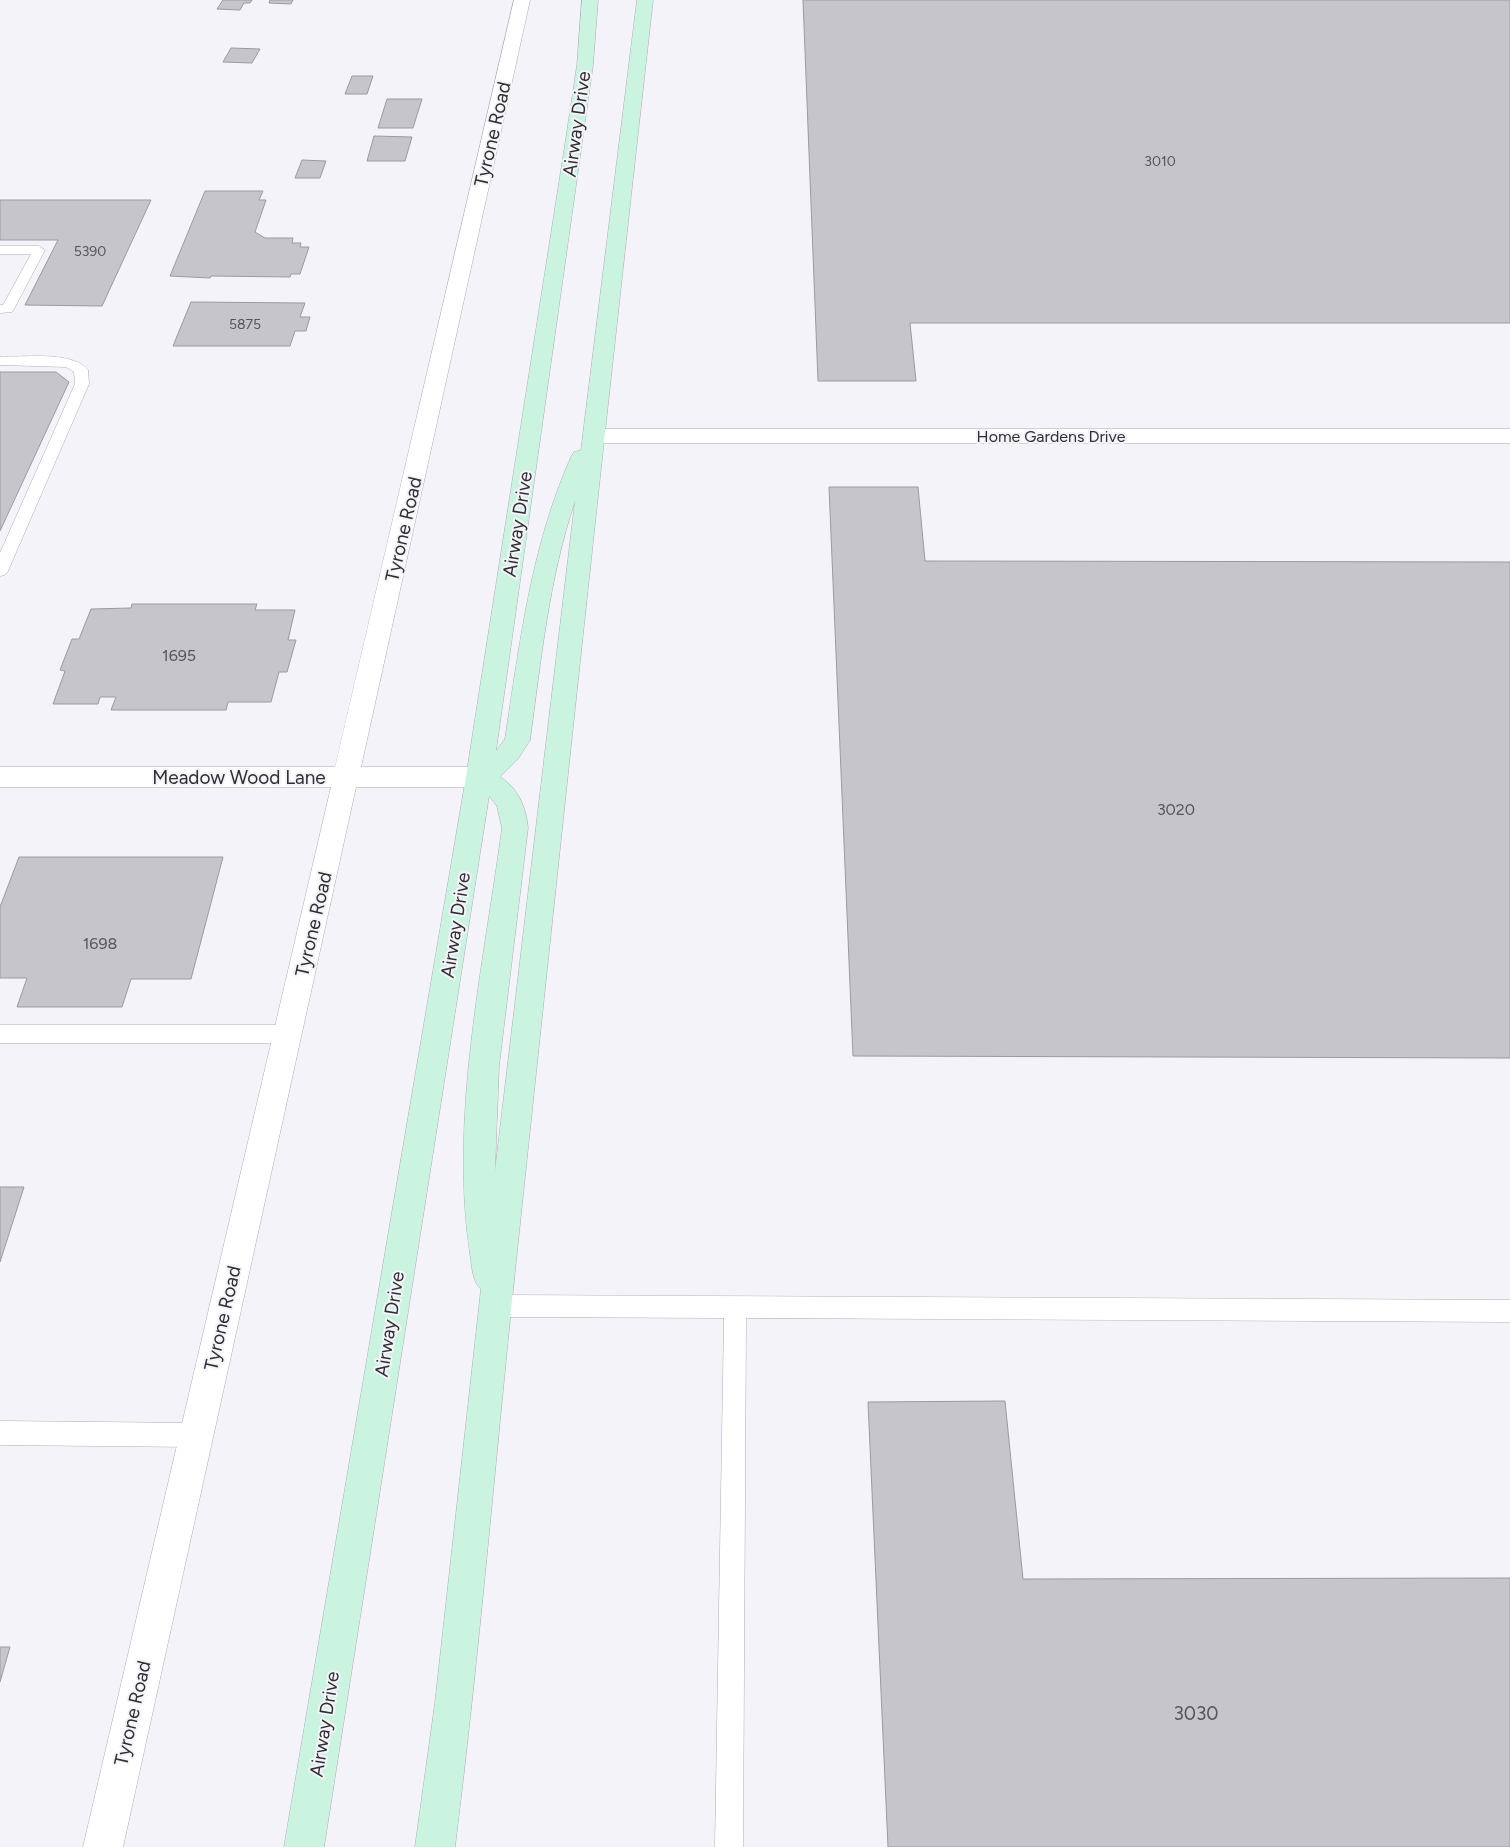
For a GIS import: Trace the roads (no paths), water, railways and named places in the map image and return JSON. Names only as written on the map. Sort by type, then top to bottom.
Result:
[{"type":"main road","name":"Airway Drive","points":[[304,1847],[479,777],[585,65],[590,0]]},
{"type":"main road","points":[[435,1847],[454,1703],[495,1306],[593,436],[645,0]]},
{"type":"main road","points":[[479,777],[496,767],[509,754],[517,740],[545,569],[555,524],[572,478],[593,436]]},
{"type":"main road","points":[[479,777],[491,783],[510,801],[514,814],[515,828],[479,1120],[478,1176],[482,1241],[495,1306]]},
{"type":"street","name":"Tyrone Road","points":[[103,1847],[522,0]]},
{"type":"street","name":"Home Gardens Drive","points":[[593,436],[1510,436]]},
{"type":"street","name":"Meadow Wood Lane","points":[[0,778],[479,777]]},
{"type":"lane","points":[[0,250],[39,250],[7,309],[0,309]]},
{"type":"lane","points":[[0,361],[69,363],[81,370],[82,384],[0,571]]},
{"type":"lane","points":[[0,1034],[287,1034]]},
{"type":"lane","points":[[495,1306],[1510,1311]]},
{"type":"lane","points":[[729,1847],[735,1308]]},
{"type":"lane","points":[[0,1433],[195,1435]]}]
